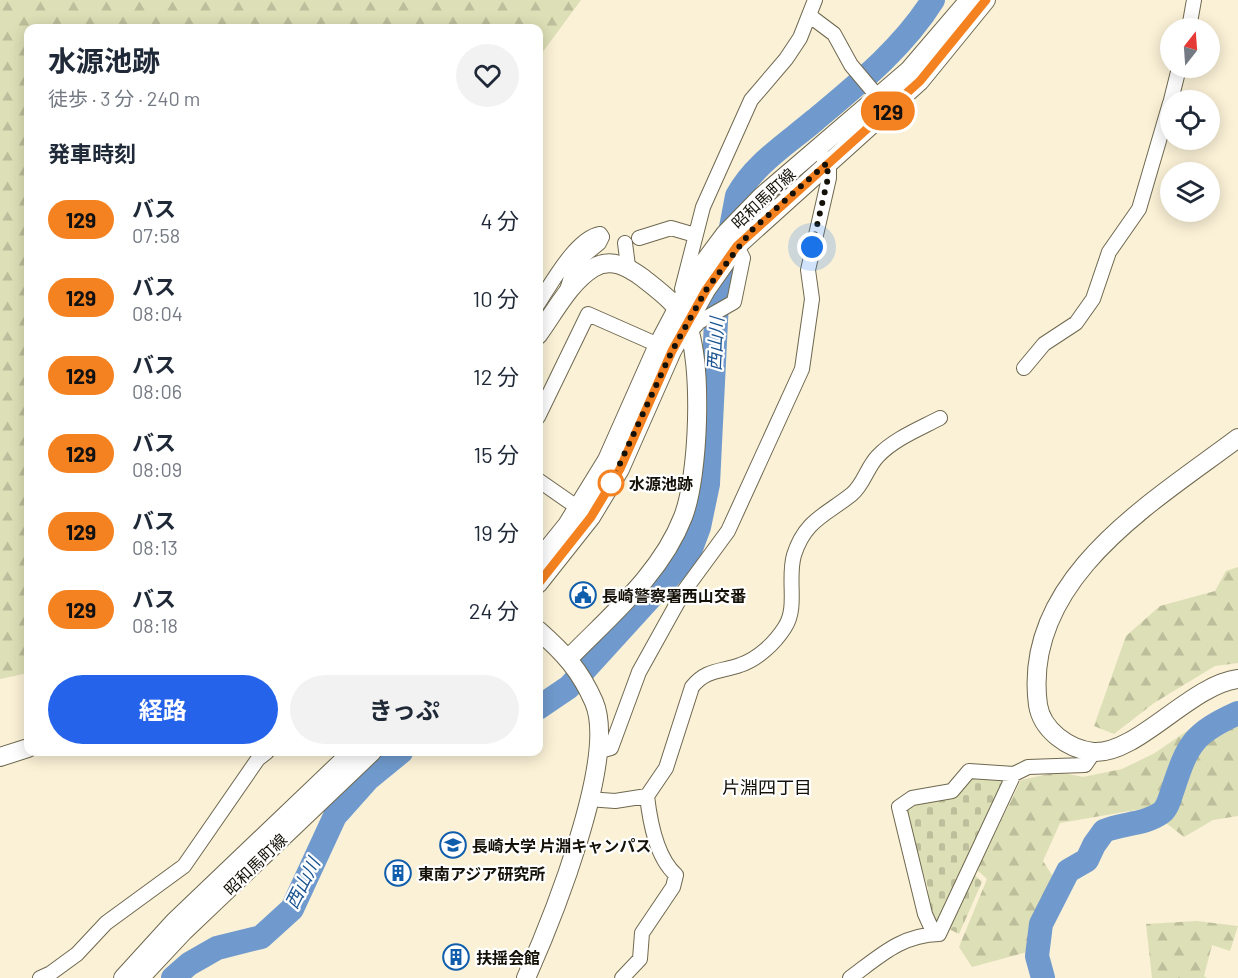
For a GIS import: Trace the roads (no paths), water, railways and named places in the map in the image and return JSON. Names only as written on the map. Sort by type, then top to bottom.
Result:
[{"type":"main road","name":"昭和馬町線","points":[[543,576],[585,512],[607,460],[665,348],[690,320],[706,290],[737,246],[822,156],[909,70],[969,0]]},
{"type":"main road","name":"昭和馬町線","points":[[879,98],[950,47],[986,0]]},
{"type":"main road","name":"昭和馬町線","points":[[690,320],[696,273],[743,213],[822,156]]},
{"type":"main road","points":[[543,328],[580,279],[595,267],[610,263],[628,266],[690,320],[694,353],[696,396],[692,486],[683,517],[663,557],[643,582],[569,658]]},
{"type":"main road","points":[[1238,438],[1131,519],[1091,555],[1053,613],[1035,686],[1039,710],[1051,732],[1073,747],[1094,752],[1120,746],[1210,688],[1238,679]]},
{"type":"main road","name":"昭和馬町線","points":[[543,556],[585,512]]},
{"type":"main road","points":[[526,978],[569,872],[600,752],[595,703],[569,658],[543,635]]},
{"type":"main road","points":[[0,757],[24,749]]},
{"type":"main road","name":"昭和馬町線","points":[[123,978],[174,922],[348,756]]},
{"type":"main road","name":"昭和馬町線","points":[[140,978],[183,932],[368,756]]},
{"type":"street","points":[[690,320],[695,235],[703,207],[751,100],[786,59],[810,16],[816,0]]},
{"type":"street","points":[[1191,18],[1194,0]]},
{"type":"street","points":[[810,16],[834,34],[853,68],[879,98]]},
{"type":"street","points":[[1024,368],[1044,344],[1076,323],[1093,299],[1109,252],[1138,209],[1160,135]]},
{"type":"street","points":[[600,752],[611,748],[639,672],[684,591],[728,531],[802,369],[812,299],[808,270],[828,178],[822,156]]},
{"type":"street","points":[[639,238],[671,228],[695,235]]},
{"type":"street","points":[[543,296],[567,260],[592,236],[600,234],[602,237],[599,243],[574,266],[565,298]]},
{"type":"street","points":[[625,243],[628,266]]},
{"type":"street","points":[[543,407],[588,314],[665,348],[690,320],[734,302],[743,258],[737,246]]},
{"type":"street","points":[[622,978],[640,959],[642,933],[673,887],[676,875],[666,866],[654,835],[647,796],[666,768],[687,700],[699,678],[756,658],[786,627],[792,608],[790,587],[794,555],[808,527],[823,513],[853,493],[871,464],[889,446],[940,418]]},
{"type":"street","points":[[543,483],[585,512]]},
{"type":"street","points":[[934,934],[925,914],[898,807],[912,798],[952,791],[969,771],[1014,774],[1028,767],[1085,765],[1094,752]]},
{"type":"street","points":[[40,978],[77,954],[106,923],[184,866],[262,756]]},
{"type":"street","points":[[850,978],[888,949],[915,936],[939,934],[1014,774]]},
{"type":"street","points":[[588,799],[615,801],[647,796]]},
{"type":"waterway","name":"西山川","points":[[543,705],[569,687],[689,554],[699,527],[708,484],[717,301],[737,196],[744,184],[762,164],[847,93],[894,50],[933,0]]},
{"type":"waterway","points":[[1043,978],[1037,956],[1041,924],[1068,871],[1087,860],[1104,831],[1147,820],[1163,811],[1183,761],[1195,741],[1211,727],[1238,713]]},
{"type":"waterway","name":"西山川","points":[[173,978],[189,964],[217,948],[261,937],[292,909],[335,816],[368,779],[396,756]]},
{"type":"place","name":"水源池跡","points":[[611,483]]},
{"type":"place","name":"長崎警察署西山交番","points":[[583,595]]},
{"type":"place","name":"長崎大学 片淵キャンパス","points":[[453,845]]},
{"type":"place","name":"東南アジア研究所","points":[[398,873]]},
{"type":"place","name":"扶揺会館","points":[[456,957]]},
{"type":"district","name":"片淵四丁目","points":[[767,787]]}]
